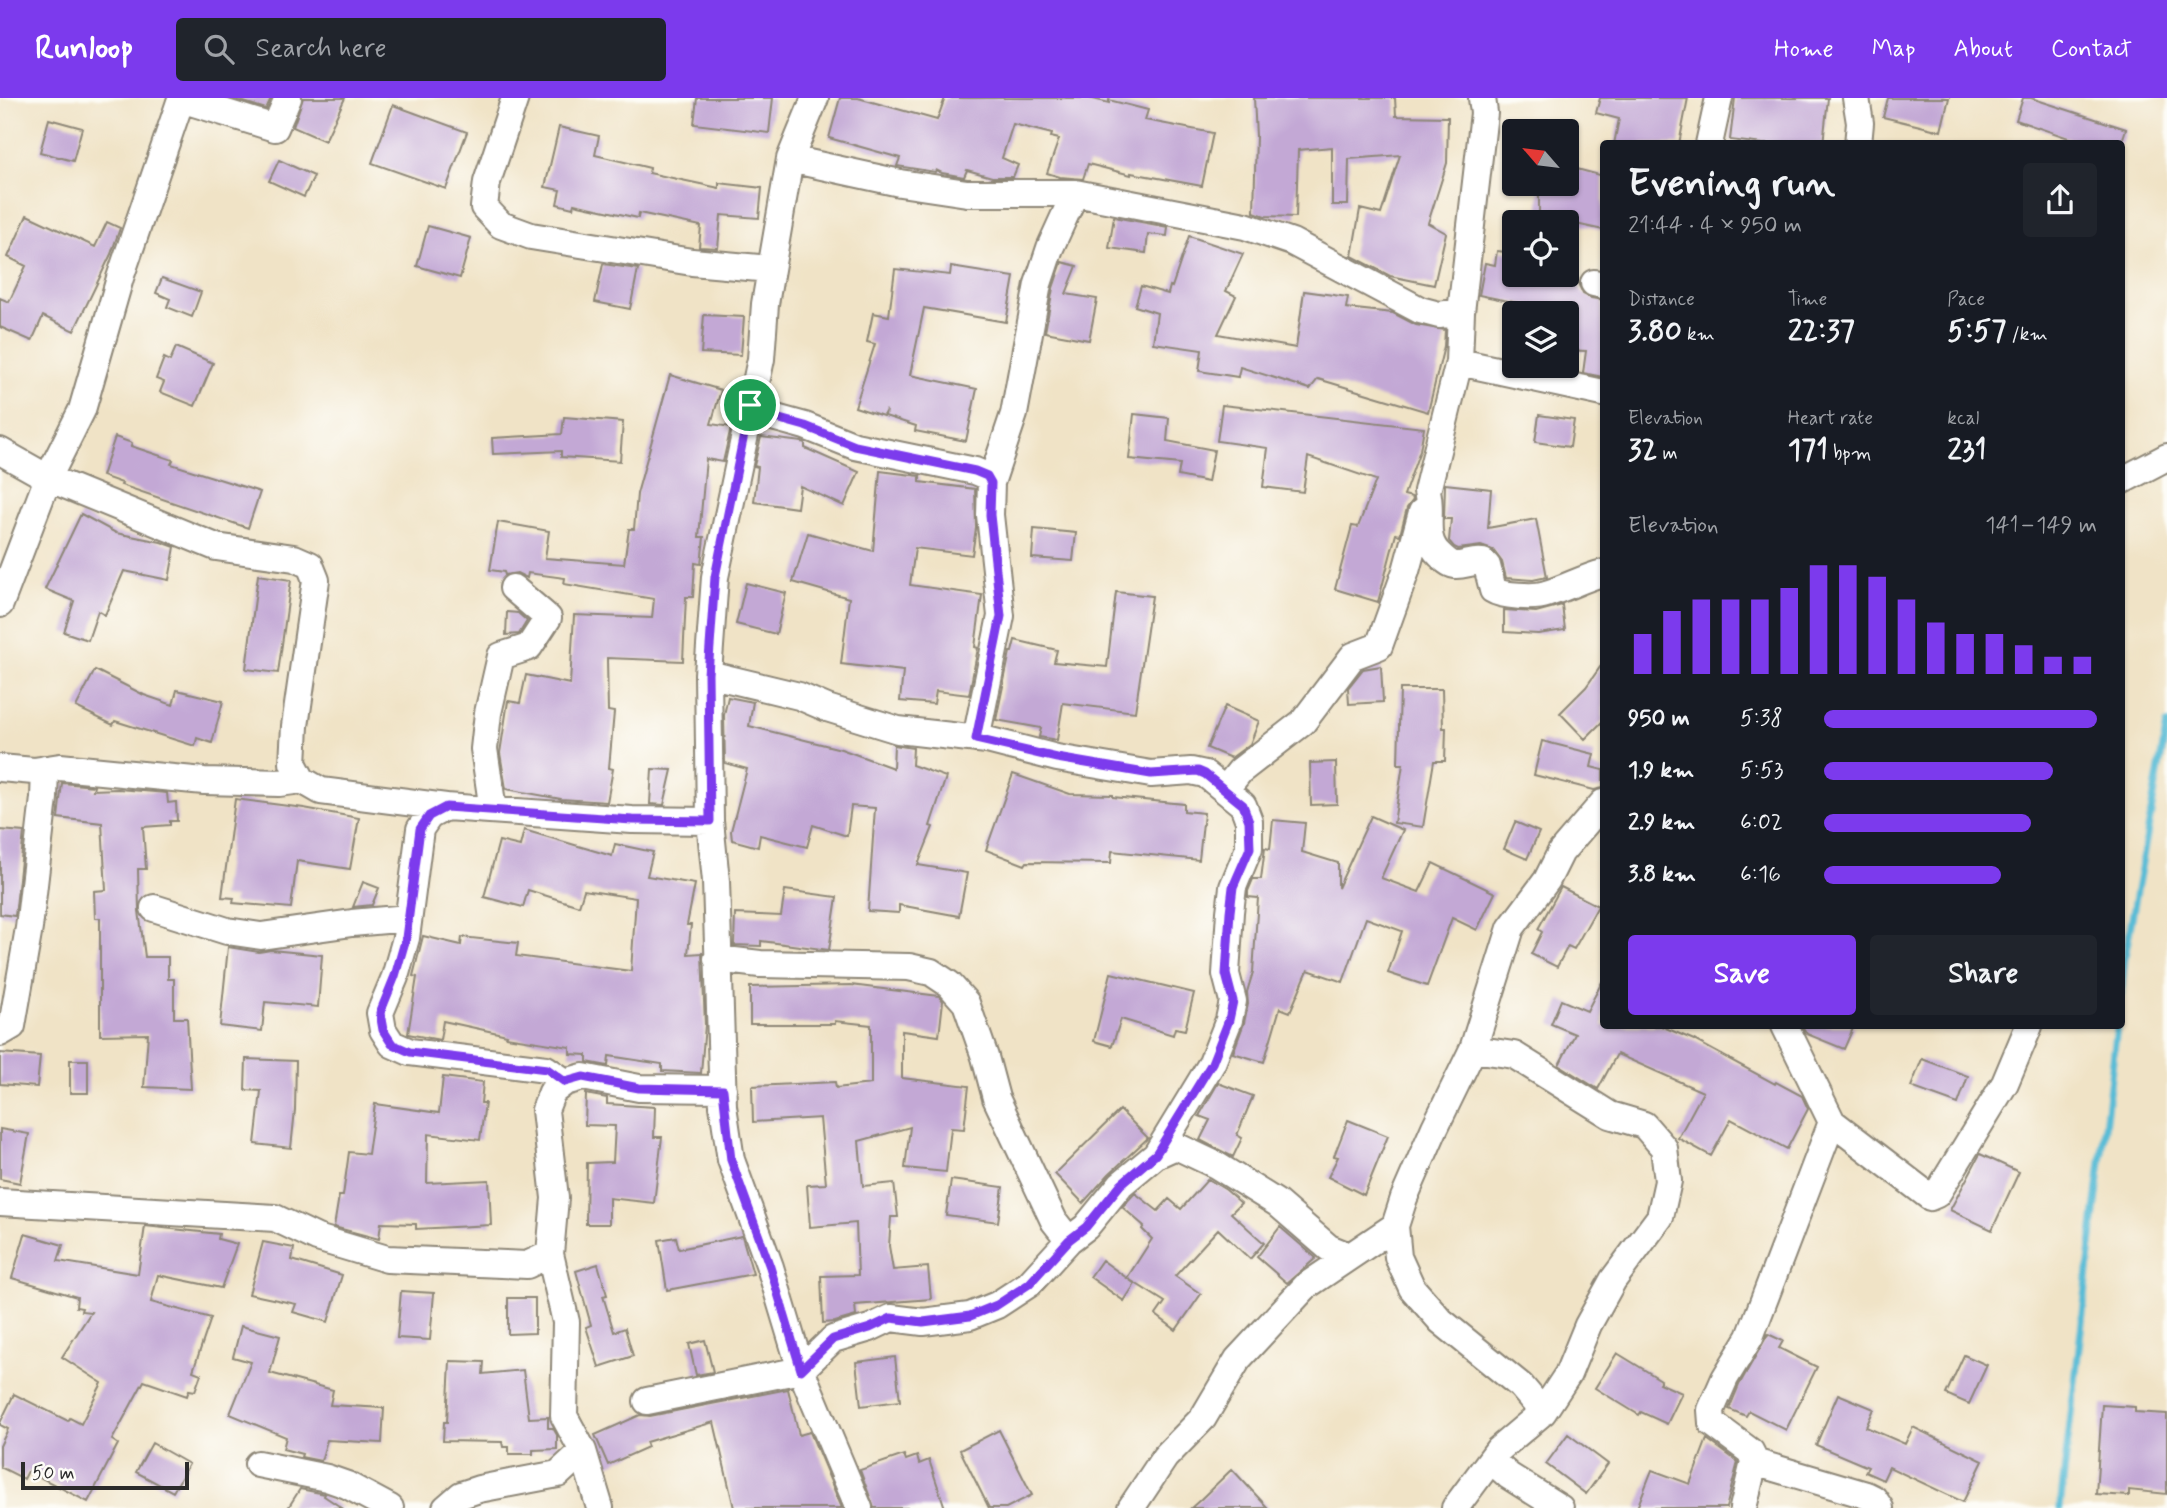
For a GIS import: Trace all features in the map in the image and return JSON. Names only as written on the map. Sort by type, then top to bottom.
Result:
[{"type":"street","points":[[0,604],[48,478],[82,410],[120,278],[181,99],[275,128],[289,98]]},
{"type":"street","points":[[514,98],[486,182],[484,207],[501,225],[531,236],[692,262],[771,269]]},
{"type":"street","points":[[815,98],[790,159],[765,304],[761,359],[715,577],[708,674],[710,821],[716,881],[723,1090],[731,1160],[770,1267],[801,1370],[859,1508]]},
{"type":"street","points":[[1225,790],[1240,771],[1303,722],[1353,656],[1379,646],[1406,571],[1459,362],[1461,312],[1484,113],[1482,98]]},
{"type":"street","points":[[1710,140],[1720,98]]},
{"type":"street","points":[[1857,98],[1860,124],[1858,140]]},
{"type":"street","points":[[790,159],[900,183],[967,193],[1075,193],[1245,226],[1292,242],[1420,310],[1438,316],[1461,312]]},
{"type":"street","points":[[976,739],[1001,616],[990,515],[991,483],[1014,415],[1038,284],[1050,248],[1075,193]]},
{"type":"street","points":[[1459,362],[1600,392]]},
{"type":"street","points":[[750,405],[776,418],[805,426],[855,446],[975,471],[987,476],[991,483]]},
{"type":"street","points":[[0,451],[48,478],[216,547],[294,558],[310,565],[316,580],[295,726],[293,763],[302,780],[321,790],[446,807],[632,820],[710,821]]},
{"type":"street","points":[[2125,479],[2167,457]]},
{"type":"street","points":[[1427,491],[1432,548],[1455,565],[1483,562],[1488,566],[1493,590],[1500,594],[1544,596],[1581,579],[1600,574]]},
{"type":"street","points":[[493,810],[484,750],[488,713],[501,656],[529,647],[548,618],[513,588]]},
{"type":"street","points":[[647,1401],[801,1370],[833,1339],[870,1328],[891,1318],[923,1322],[970,1316],[997,1305],[1029,1284],[1069,1240],[1086,1227],[1121,1184],[1156,1154],[1212,1063],[1229,1020],[1233,1001],[1226,974],[1233,887],[1250,848],[1249,821],[1243,805],[1198,771],[1151,774],[1057,758],[976,739],[898,730],[799,696],[708,674]]},
{"type":"street","points":[[0,768],[34,771],[60,766],[216,781],[279,783],[302,780]]},
{"type":"street","points":[[0,1033],[12,1026],[19,989],[44,798],[45,769]]},
{"type":"street","points":[[1543,1412],[1521,1386],[1441,1321],[1412,1288],[1398,1257],[1395,1226],[1404,1198],[1435,1127],[1473,1049],[1511,928],[1547,880],[1560,852],[1600,806]]},
{"type":"street","points":[[446,807],[429,816],[420,829],[406,938],[380,1013],[383,1030],[392,1044],[410,1052],[547,1069],[565,1082]]},
{"type":"street","points":[[154,908],[227,931],[261,936],[408,918]]},
{"type":"street","points":[[717,959],[760,964],[909,967],[931,972],[950,984],[966,1003],[996,1098],[1054,1221],[1069,1240]]},
{"type":"street","points":[[1786,1029],[1832,1122],[1923,1194],[1930,1196],[1937,1194],[2005,1083],[2028,1029]]},
{"type":"street","points":[[1455,1508],[1499,1450],[1543,1412],[1568,1374],[1588,1325],[1613,1280],[1660,1217],[1668,1181],[1664,1148],[1644,1125],[1610,1115],[1514,1055],[1473,1049]]},
{"type":"street","points":[[600,1508],[583,1451],[564,1416],[566,1322],[550,1254],[555,1198],[545,1110],[552,1092],[565,1082],[583,1077],[639,1088],[723,1090]]},
{"type":"street","points":[[1743,1508],[1754,1462],[1748,1448],[1712,1423],[1711,1410],[1725,1378],[1750,1337],[1832,1122]]},
{"type":"street","points":[[1156,1154],[1176,1146],[1216,1165],[1277,1203],[1329,1248],[1349,1256]]},
{"type":"street","points":[[0,1202],[275,1218],[317,1238],[387,1259],[527,1265],[550,1254]]},
{"type":"street","points":[[1131,1508],[1165,1457],[1203,1418],[1238,1359],[1306,1286],[1395,1226]]},
{"type":"street","points":[[446,1508],[461,1495],[479,1489],[558,1474],[583,1451]]},
{"type":"street","points":[[1491,1460],[1509,1476],[1560,1508]]},
{"type":"street","points":[[1754,1462],[1866,1495],[1874,1499],[1881,1508]]},
{"type":"street","points":[[258,1464],[327,1478],[347,1485],[390,1508]]},
{"type":"building","points":[[231,98],[271,98],[266,109]]},
{"type":"building","points":[[303,98],[345,98],[325,141],[293,127]]},
{"type":"building","points":[[697,98],[773,98],[769,133],[694,124]]},
{"type":"building","points":[[840,98],[858,98],[937,120],[945,98],[1089,98],[1148,110],[1145,120],[1213,133],[1202,186],[1131,175],[1088,164],[1083,179],[1047,173],[1059,139],[1051,137],[1052,134],[1013,124],[1002,158],[1018,165],[1013,177],[992,177],[967,170],[964,177],[936,170],[897,166],[900,158],[829,138]]},
{"type":"building","points":[[1254,98],[1395,98],[1396,116],[1448,117],[1447,163],[1428,223],[1446,233],[1434,285],[1390,276],[1352,256],[1360,209],[1381,214],[1400,155],[1349,159],[1348,205],[1332,205],[1332,147],[1298,150],[1296,217],[1265,216],[1254,212]]},
{"type":"building","points":[[1600,98],[1688,98],[1680,140],[1615,140],[1619,119],[1596,113]]},
{"type":"building","points":[[1735,98],[1828,98],[1823,140],[1730,140]]},
{"type":"building","points":[[1888,98],[1949,98],[1941,131],[1883,117]]},
{"type":"building","points":[[2023,98],[2031,98],[2126,129],[2122,140],[2074,140],[2016,120]]},
{"type":"building","points":[[393,105],[467,132],[446,189],[372,163]]},
{"type":"building","points":[[49,119],[82,128],[73,161],[40,152]]},
{"type":"building","points":[[559,127],[599,136],[595,155],[650,168],[649,173],[719,188],[719,183],[762,188],[759,218],[721,215],[718,248],[699,247],[701,226],[639,213],[638,218],[574,204],[573,208],[557,204],[560,190],[545,187]]},
{"type":"building","points":[[279,160],[314,176],[304,197],[269,181]]},
{"type":"building","points":[[1579,170],[1600,175],[1600,229],[1579,225],[1579,210],[1539,210],[1539,196],[1579,196]]},
{"type":"building","points":[[27,215],[95,247],[107,222],[120,228],[111,254],[74,331],[43,316],[32,341],[0,327],[0,298],[9,302],[26,266],[8,257]]},
{"type":"building","points":[[1114,217],[1168,227],[1167,236],[1148,234],[1146,253],[1109,248]]},
{"type":"building","points":[[428,226],[471,238],[460,278],[417,266]]},
{"type":"building","points":[[1189,236],[1243,254],[1226,291],[1236,296],[1218,334],[1296,348],[1304,291],[1348,297],[1346,308],[1393,313],[1416,325],[1445,330],[1444,346],[1428,412],[1318,379],[1310,389],[1240,367],[1238,377],[1199,371],[1202,350],[1153,343],[1157,313],[1135,306],[1141,286],[1168,294]]},
{"type":"building","points":[[1497,251],[1502,252],[1502,287],[1579,285],[1583,294],[1600,300],[1600,376],[1583,373],[1586,351],[1579,351],[1579,301],[1508,301],[1479,295],[1485,263],[1495,265]]},
{"type":"building","points":[[1062,262],[1077,266],[1066,294],[1097,299],[1089,340],[1045,332],[1053,288]]},
{"type":"building","points":[[603,264],[638,269],[630,309],[595,302]]},
{"type":"building","points":[[951,267],[1014,277],[1006,322],[924,308],[910,375],[977,389],[966,441],[915,431],[916,426],[885,416],[886,410],[883,416],[855,407],[875,344],[867,342],[873,313],[889,316],[895,269],[950,275]]},
{"type":"building","points":[[162,278],[201,292],[192,317],[167,307],[170,299],[156,293]]},
{"type":"building","points":[[704,315],[744,317],[741,355],[701,353]]},
{"type":"building","points":[[176,347],[213,363],[195,406],[160,392],[164,382],[156,379],[164,358],[170,361]]},
{"type":"building","points":[[670,375],[721,390],[711,424],[731,427],[723,462],[706,459],[699,537],[704,537],[701,564],[695,563],[693,597],[686,597],[683,661],[607,658],[608,711],[614,712],[609,768],[613,769],[607,802],[561,799],[506,789],[500,753],[508,701],[520,703],[526,675],[570,684],[574,615],[652,618],[654,599],[564,584],[565,578],[528,573],[527,578],[517,573],[505,575],[504,572],[490,570],[498,522],[549,531],[545,558],[624,564],[629,529],[634,529],[637,494]]},
{"type":"building","points":[[1222,405],[1424,428],[1420,450],[1404,495],[1412,497],[1413,500],[1407,508],[1400,535],[1396,534],[1378,602],[1335,589],[1352,526],[1358,527],[1376,480],[1308,457],[1303,492],[1263,487],[1268,448],[1217,441]]},
{"type":"building","points":[[1134,414],[1169,418],[1167,441],[1214,450],[1208,482],[1178,476],[1180,464],[1129,459]]},
{"type":"building","points":[[1539,415],[1574,420],[1570,447],[1535,442]]},
{"type":"building","points":[[564,417],[623,422],[620,461],[561,457],[561,451],[493,454],[492,438],[562,434]]},
{"type":"building","points":[[115,437],[132,443],[131,446],[173,460],[171,464],[260,492],[248,528],[121,485],[122,483],[102,476]]},
{"type":"building","points":[[761,437],[805,443],[805,448],[859,472],[844,506],[800,486],[797,508],[754,502],[758,467],[754,466]]},
{"type":"building","points":[[880,471],[920,476],[920,482],[975,489],[976,528],[972,555],[915,548],[910,585],[982,595],[975,647],[978,648],[969,695],[936,691],[934,704],[900,701],[903,671],[841,664],[849,598],[793,582],[808,533],[873,551]]},
{"type":"building","points":[[1445,484],[1491,489],[1488,528],[1536,519],[1547,577],[1533,580],[1506,578],[1502,562],[1493,550],[1481,546],[1458,549],[1454,547],[1449,541],[1451,519],[1444,519]]},
{"type":"building","points":[[81,514],[116,533],[175,547],[169,580],[124,571],[105,615],[98,611],[88,640],[64,632],[74,601],[45,589]]},
{"type":"building","points":[[1034,529],[1076,533],[1073,561],[1032,558]]},
{"type":"building","points":[[258,575],[291,580],[278,673],[246,669]]},
{"type":"building","points":[[746,583],[786,593],[776,634],[736,624]]},
{"type":"building","points":[[1116,592],[1152,596],[1135,712],[1063,703],[1057,740],[1039,737],[1041,728],[996,720],[1015,640],[1057,650],[1054,662],[1107,667]]},
{"type":"building","points":[[1562,605],[1565,630],[1538,634],[1504,632],[1504,610],[1536,612]]},
{"type":"building","points":[[507,612],[518,613],[527,621],[519,634],[506,635]]},
{"type":"building","points":[[1381,666],[1383,702],[1349,704],[1348,688],[1363,669]]},
{"type":"building","points":[[1600,667],[1600,724],[1585,739],[1560,713],[1586,687]]},
{"type":"building","points":[[95,670],[144,695],[173,705],[177,690],[223,701],[212,743],[197,738],[195,746],[115,721],[113,725],[76,707]]},
{"type":"building","points":[[1400,689],[1442,689],[1443,728],[1446,728],[1445,761],[1434,761],[1423,827],[1394,823],[1403,764],[1398,764]]},
{"type":"building","points":[[728,697],[753,702],[749,726],[841,749],[893,768],[894,745],[913,748],[912,765],[946,777],[930,826],[933,827],[918,865],[967,873],[959,916],[899,905],[899,913],[868,911],[875,808],[851,806],[847,836],[813,825],[807,847],[760,835],[758,847],[732,840],[731,831],[747,769],[725,763],[724,715]]},
{"type":"building","points":[[1225,706],[1259,721],[1250,744],[1231,758],[1207,748]]},
{"type":"building","points":[[1542,741],[1594,754],[1591,767],[1600,769],[1600,789],[1594,790],[1534,775]]},
{"type":"building","points":[[1336,762],[1337,804],[1311,805],[1310,763]]},
{"type":"building","points":[[652,769],[672,770],[664,805],[650,804]]},
{"type":"building","points":[[1013,774],[1070,794],[1113,795],[1184,804],[1184,811],[1204,813],[1199,860],[1112,851],[1111,863],[1027,862],[1025,865],[986,850]]},
{"type":"building","points":[[62,783],[94,786],[93,790],[167,793],[168,803],[176,802],[177,821],[170,821],[170,825],[143,827],[146,869],[138,869],[139,911],[145,957],[168,957],[168,979],[174,979],[174,1018],[187,1018],[191,1089],[144,1087],[148,1034],[100,1035],[100,918],[95,918],[94,891],[106,890],[102,823],[58,818]]},
{"type":"building","points":[[235,799],[359,818],[350,869],[297,861],[291,908],[233,903],[234,898],[222,897]]},
{"type":"building","points":[[1371,816],[1403,830],[1381,878],[1419,892],[1433,863],[1495,893],[1477,930],[1452,918],[1427,986],[1388,973],[1402,931],[1366,918],[1343,982],[1308,970],[1290,1012],[1280,1008],[1264,1062],[1233,1053],[1244,1023],[1248,1004],[1247,992],[1253,972],[1258,898],[1248,897],[1248,891],[1253,879],[1261,879],[1265,848],[1270,849],[1273,820],[1305,823],[1302,852],[1338,863],[1338,888]]},
{"type":"building","points":[[1515,822],[1539,832],[1527,859],[1504,849]]},
{"type":"building","points":[[0,830],[24,832],[15,916],[0,914]]},
{"type":"building","points":[[524,830],[612,856],[615,844],[653,852],[647,876],[695,884],[687,925],[691,925],[688,954],[702,953],[705,1025],[701,1073],[662,1071],[662,1064],[609,1056],[608,1066],[587,1062],[587,1055],[570,1054],[570,1047],[506,1037],[507,1035],[443,1021],[440,1040],[408,1034],[417,977],[413,976],[423,936],[461,945],[462,937],[518,943],[516,956],[631,971],[636,898],[584,890],[579,906],[528,890],[523,907],[484,897],[499,841],[520,846]]},
{"type":"building","points":[[363,882],[379,888],[372,905],[353,907]]},
{"type":"building","points":[[1561,887],[1598,906],[1574,949],[1568,946],[1557,967],[1531,954],[1542,932],[1538,929]]},
{"type":"building","points":[[785,890],[837,897],[829,950],[761,941],[761,946],[734,945],[735,914],[781,916]]},
{"type":"building","points":[[228,947],[259,952],[271,950],[322,955],[318,1007],[265,1002],[262,1031],[220,1026]]},
{"type":"building","points":[[1111,973],[1194,993],[1185,1030],[1175,1028],[1173,1035],[1121,1019],[1112,1046],[1094,1041]]},
{"type":"building","points":[[851,985],[939,996],[943,1001],[939,1036],[902,1031],[902,1078],[969,1086],[964,1129],[951,1128],[946,1172],[905,1168],[910,1127],[859,1141],[863,1186],[894,1183],[898,1217],[891,1217],[889,1246],[893,1270],[928,1267],[931,1299],[855,1305],[856,1316],[823,1323],[821,1276],[858,1275],[856,1223],[810,1227],[807,1185],[826,1184],[820,1118],[753,1122],[752,1086],[835,1082],[836,1088],[871,1084],[871,1025],[835,1021],[835,1024],[750,1024],[750,987]]},
{"type":"building","points":[[1600,986],[1600,1029],[1668,1029],[1802,1096],[1808,1109],[1787,1149],[1731,1119],[1711,1156],[1678,1138],[1703,1092],[1617,1054],[1598,1089],[1559,1065],[1575,1034],[1551,1024],[1561,1000],[1587,1011]]},
{"type":"building","points":[[1804,1029],[1853,1029],[1844,1049],[1807,1034]]},
{"type":"building","points":[[0,1053],[40,1056],[37,1087],[0,1084]]},
{"type":"building","points":[[246,1059],[296,1061],[291,1148],[255,1144],[261,1091],[245,1090]]},
{"type":"building","points":[[1922,1059],[1968,1076],[1958,1104],[1911,1087]]},
{"type":"building","points":[[70,1060],[88,1060],[88,1093],[70,1093]]},
{"type":"building","points":[[443,1077],[483,1082],[481,1103],[485,1103],[480,1140],[428,1134],[427,1183],[489,1180],[491,1225],[416,1229],[416,1224],[381,1223],[379,1239],[334,1227],[339,1196],[343,1196],[349,1152],[368,1154],[375,1104],[439,1113]]},
{"type":"building","points":[[1218,1083],[1253,1096],[1237,1135],[1242,1138],[1233,1157],[1200,1140],[1210,1120],[1199,1116]]},
{"type":"building","points":[[586,1094],[607,1098],[607,1104],[655,1107],[654,1137],[662,1137],[654,1203],[609,1198],[609,1224],[586,1224],[587,1163],[613,1162],[615,1126],[585,1125]]},
{"type":"building","points":[[1120,1110],[1148,1138],[1109,1174],[1083,1203],[1055,1174]]},
{"type":"building","points":[[1348,1120],[1388,1136],[1364,1195],[1328,1177],[1338,1157],[1334,1156]]},
{"type":"building","points":[[0,1129],[29,1134],[20,1183],[0,1179]]},
{"type":"building","points":[[1980,1154],[2019,1172],[1992,1230],[1950,1210]]},
{"type":"building","points":[[1208,1179],[1241,1203],[1231,1213],[1264,1243],[1250,1259],[1218,1229],[1175,1276],[1201,1294],[1176,1330],[1156,1315],[1165,1302],[1127,1278],[1152,1239],[1142,1229],[1144,1226],[1122,1207],[1135,1193],[1158,1211],[1169,1199],[1181,1209]]},
{"type":"building","points":[[951,1180],[1003,1187],[998,1222],[946,1215]]},
{"type":"building","points":[[145,1226],[219,1234],[218,1239],[237,1244],[221,1288],[158,1275],[151,1302],[211,1318],[193,1371],[201,1374],[195,1391],[189,1390],[187,1396],[144,1381],[112,1440],[118,1444],[88,1502],[28,1471],[24,1479],[0,1467],[0,1446],[8,1429],[0,1423],[14,1394],[68,1421],[70,1418],[81,1424],[102,1383],[62,1357],[91,1312],[81,1311],[82,1308],[76,1307],[77,1297],[12,1278],[25,1234],[63,1245],[58,1261],[138,1274]]},
{"type":"building","points":[[1280,1227],[1316,1258],[1287,1283],[1257,1257]]},
{"type":"building","points":[[742,1236],[753,1274],[667,1290],[659,1240],[676,1237],[679,1249]]},
{"type":"building","points":[[263,1242],[294,1248],[292,1260],[342,1275],[328,1322],[293,1312],[296,1304],[249,1294]]},
{"type":"building","points":[[1102,1260],[1135,1284],[1124,1301],[1090,1277]]},
{"type":"building","points":[[598,1264],[607,1295],[603,1296],[614,1332],[625,1328],[633,1356],[599,1367],[586,1327],[591,1325],[576,1271]]},
{"type":"building","points":[[401,1291],[434,1293],[430,1340],[397,1338]]},
{"type":"building","points":[[508,1298],[535,1298],[535,1333],[508,1334]]},
{"type":"building","points":[[241,1326],[280,1336],[270,1373],[333,1390],[330,1405],[384,1408],[382,1443],[327,1440],[321,1461],[301,1457],[302,1454],[283,1449],[286,1437],[230,1414],[251,1362],[233,1357]]},
{"type":"building","points":[[1768,1334],[1783,1341],[1779,1348],[1817,1367],[1786,1430],[1749,1411],[1746,1416],[1729,1409],[1739,1385]]},
{"type":"building","points":[[705,1340],[713,1372],[696,1375],[689,1344]]},
{"type":"building","points":[[1617,1353],[1661,1380],[1659,1383],[1682,1393],[1667,1424],[1641,1412],[1639,1415],[1595,1388]]},
{"type":"building","points":[[1964,1355],[1987,1365],[1969,1404],[1946,1394]]},
{"type":"building","points":[[895,1357],[900,1401],[861,1406],[856,1362]]},
{"type":"building","points":[[450,1361],[484,1362],[483,1374],[523,1370],[529,1418],[548,1417],[548,1428],[553,1428],[557,1435],[557,1449],[533,1450],[533,1454],[509,1454],[509,1447],[503,1447],[502,1442],[443,1441],[444,1422],[447,1422]]},
{"type":"building","points":[[788,1389],[799,1435],[810,1432],[842,1508],[734,1508],[714,1422],[646,1442],[648,1447],[608,1465],[595,1435],[640,1415],[650,1416]]},
{"type":"building","points":[[1838,1394],[1874,1409],[1866,1427],[1905,1444],[1913,1427],[1983,1461],[1963,1502],[1889,1467],[1883,1480],[1865,1472],[1868,1467],[1816,1445]]},
{"type":"building","points":[[2102,1405],[2135,1407],[2135,1412],[2167,1414],[2167,1494],[2129,1490],[2129,1496],[2096,1494]]},
{"type":"building","points":[[999,1430],[1032,1495],[1006,1508],[989,1508],[960,1450]]},
{"type":"building","points":[[1568,1434],[1608,1464],[1586,1494],[1546,1464]]},
{"type":"building","points":[[1707,1439],[1738,1462],[1726,1508],[1637,1508],[1652,1470],[1690,1484]]},
{"type":"building","points":[[152,1443],[189,1464],[173,1492],[136,1472]]},
{"type":"building","points":[[904,1455],[906,1460],[917,1456],[919,1464],[929,1460],[945,1508],[874,1508],[860,1470]]},
{"type":"building","points":[[1232,1469],[1268,1508],[1191,1508],[1201,1499]]},
{"type":"building","points":[[300,1489],[325,1494],[324,1496],[342,1508],[288,1508]]},
{"type":"waterway","points":[[2125,957],[2167,724]]},
{"type":"waterway","points":[[2060,1508],[2117,1029]]},
{"type":"route","points":[[750,405],[776,418],[805,426],[855,446],[975,471],[987,476],[991,483],[990,515],[1001,616],[976,739],[1057,758],[1151,774],[1198,771],[1243,805],[1249,821],[1250,848],[1233,887],[1230,912],[1226,974],[1233,1001],[1229,1020],[1212,1063],[1156,1154],[1121,1184],[1086,1227],[1069,1240],[1029,1284],[997,1305],[970,1316],[923,1322],[891,1318],[870,1328],[833,1339],[801,1370],[770,1267],[731,1160],[723,1090],[639,1088],[583,1077],[565,1082],[547,1069],[410,1052],[392,1044],[383,1030],[380,1013],[406,938],[420,829],[429,816],[446,807],[632,820],[710,821],[708,674],[715,577],[750,405]]}]
